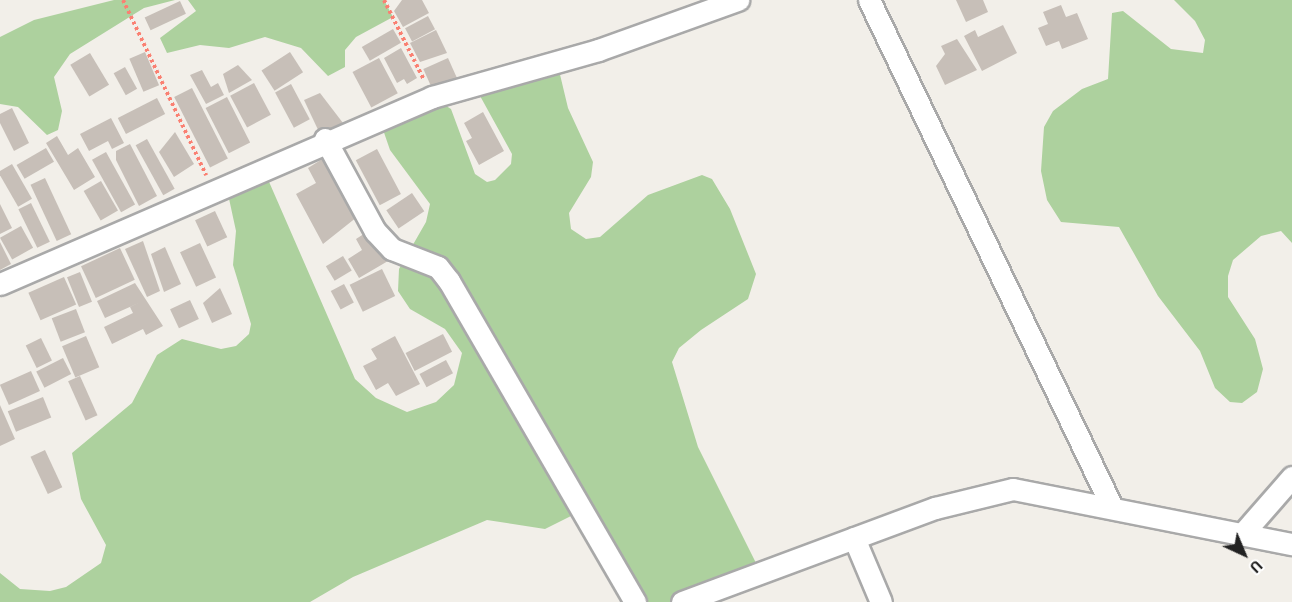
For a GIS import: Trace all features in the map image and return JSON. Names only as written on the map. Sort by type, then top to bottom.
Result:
[{"type":"street","points":[[0,284],[325,139],[432,97],[598,50],[738,0]]},
{"type":"street","points":[[869,0],[1111,505]]},
{"type":"street","points":[[325,139],[375,231],[392,249],[438,267],[449,281],[636,602]]},
{"type":"street","points":[[1244,532],[1292,477]]},
{"type":"street","points":[[682,602],[984,492],[1013,489],[1111,505],[1292,544]]},
{"type":"street","points":[[854,538],[881,602]]},
{"type":"path","points":[[123,0],[213,190]]},
{"type":"path","points":[[384,0],[432,97]]},
{"type":"green space","points":[[114,0],[175,0],[144,8],[70,54],[54,77],[62,111],[58,130],[47,135],[18,107],[0,104],[0,37],[34,20]]},
{"type":"green space","points":[[188,0],[384,0],[393,17],[356,37],[345,50],[345,67],[328,76],[301,48],[265,37],[229,48],[200,45],[167,53],[160,38],[196,11]]},
{"type":"green space","points":[[1174,0],[1292,0],[1292,243],[1281,231],[1261,236],[1233,260],[1228,276],[1228,297],[1255,339],[1263,369],[1257,392],[1242,403],[1230,402],[1215,388],[1200,351],[1158,296],[1119,227],[1061,222],[1047,200],[1041,171],[1044,127],[1053,111],[1082,89],[1108,79],[1112,13],[1123,11],[1171,49],[1203,53],[1205,40],[1195,21]]},
{"type":"green space","points":[[557,62],[568,108],[593,162],[591,177],[569,213],[571,229],[586,239],[600,237],[648,195],[702,175],[712,179],[730,209],[756,274],[748,299],[701,330],[679,348],[672,362],[698,447],[761,573],[682,602],[635,602],[575,514],[545,529],[487,520],[353,577],[310,602],[0,602],[0,573],[20,589],[50,591],[66,587],[101,563],[106,545],[81,499],[72,453],[132,403],[157,355],[182,339],[221,349],[236,346],[249,334],[251,324],[233,265],[236,231],[228,194],[263,168],[355,379],[376,398],[407,412],[436,402],[454,385],[462,353],[445,329],[410,309],[398,291],[399,269],[426,222],[430,204],[390,150],[379,118],[432,97],[451,109],[475,174],[487,182],[495,180],[511,164],[512,154],[474,85]]},
{"type":"building","points":[[402,0],[422,0],[429,13],[403,27],[394,11]]},
{"type":"building","points":[[956,0],[983,0],[988,12],[966,22]]},
{"type":"building","points":[[180,1],[186,14],[151,30],[145,17]]},
{"type":"building","points":[[1061,5],[1066,17],[1077,13],[1088,39],[1062,49],[1059,41],[1046,46],[1038,28],[1048,24],[1043,12]]},
{"type":"building","points":[[428,16],[435,29],[412,41],[405,28]]},
{"type":"building","points":[[1003,25],[1017,53],[982,71],[964,36],[975,30],[978,37]]},
{"type":"building","points":[[393,29],[401,43],[370,61],[362,47]]},
{"type":"building","points":[[436,30],[447,53],[420,62],[410,43]]},
{"type":"building","points":[[957,39],[977,70],[945,85],[936,66],[945,54],[941,46]]},
{"type":"building","points":[[401,48],[417,78],[407,84],[404,79],[397,83],[384,58]]},
{"type":"building","points":[[145,52],[159,85],[143,92],[129,59]]},
{"type":"building","points":[[290,52],[303,72],[275,91],[261,71]]},
{"type":"building","points":[[90,53],[109,85],[89,97],[70,65]]},
{"type":"building","points":[[379,58],[398,93],[371,107],[353,72]]},
{"type":"building","points":[[448,58],[457,78],[432,89],[423,69]]},
{"type":"building","points":[[238,65],[252,80],[229,93],[223,74]]},
{"type":"building","points":[[125,67],[137,89],[126,95],[114,73]]},
{"type":"building","points":[[202,70],[211,87],[218,83],[224,95],[206,104],[190,75]]},
{"type":"building","points":[[254,83],[271,115],[247,127],[230,96]]},
{"type":"building","points":[[291,84],[310,119],[294,128],[275,92]]},
{"type":"building","points":[[192,88],[228,158],[210,167],[174,97]]},
{"type":"building","points":[[320,93],[343,123],[320,134],[304,100]]},
{"type":"building","points":[[227,97],[250,142],[229,153],[206,108]]},
{"type":"building","points":[[157,98],[165,114],[126,134],[118,118]]},
{"type":"building","points":[[12,108],[29,143],[14,151],[0,123],[0,114]]},
{"type":"building","points":[[483,112],[504,151],[479,165],[466,141],[472,138],[464,123]]},
{"type":"building","points":[[111,118],[124,143],[112,149],[108,141],[89,151],[80,134]]},
{"type":"building","points":[[175,132],[194,164],[174,177],[159,152]]},
{"type":"building","points":[[57,136],[68,155],[78,148],[95,177],[74,190],[46,143]]},
{"type":"building","points":[[147,139],[175,189],[163,195],[136,145]]},
{"type":"building","points":[[130,144],[157,196],[139,206],[116,160],[116,151]]},
{"type":"building","points":[[46,148],[54,162],[25,179],[17,165]]},
{"type":"building","points":[[377,149],[401,194],[380,205],[356,160]]},
{"type":"building","points":[[106,152],[135,204],[121,212],[92,160]]},
{"type":"building","points":[[324,158],[357,217],[323,244],[296,194],[316,183],[308,168]]},
{"type":"building","points":[[12,164],[32,199],[18,207],[0,175],[0,171]]},
{"type":"building","points":[[45,178],[71,234],[57,241],[30,185]]},
{"type":"building","points":[[101,181],[118,210],[101,220],[84,191]]},
{"type":"building","points":[[412,193],[424,211],[399,229],[386,210]]},
{"type":"building","points":[[31,203],[50,242],[37,248],[18,209]]},
{"type":"building","points":[[0,204],[12,228],[0,234]]},
{"type":"building","points":[[215,211],[227,237],[207,247],[195,220]]},
{"type":"building","points":[[21,226],[33,248],[12,260],[0,238]]},
{"type":"building","points":[[370,230],[388,261],[359,278],[348,259],[362,250],[356,239]]},
{"type":"building","points":[[143,241],[160,291],[147,297],[125,249]]},
{"type":"building","points":[[0,242],[11,264],[0,270]]},
{"type":"building","points":[[200,243],[216,277],[196,287],[180,252]]},
{"type":"building","points":[[165,247],[181,284],[164,292],[151,254]]},
{"type":"building","points":[[120,248],[135,280],[96,298],[81,266]]},
{"type":"building","points":[[343,256],[352,271],[335,281],[326,266]]},
{"type":"building","points":[[382,269],[395,296],[363,312],[350,285]]},
{"type":"building","points":[[80,272],[92,302],[79,307],[67,277]]},
{"type":"building","points":[[64,277],[76,304],[41,320],[28,293]]},
{"type":"building","points":[[135,283],[163,326],[146,335],[143,329],[112,344],[104,327],[133,313],[130,307],[141,302],[105,318],[97,301]]},
{"type":"building","points":[[344,284],[354,303],[341,310],[331,291]]},
{"type":"building","points":[[220,288],[232,314],[212,323],[203,303]]},
{"type":"building","points":[[190,300],[199,319],[179,328],[170,309]]},
{"type":"building","points":[[76,309],[85,332],[61,342],[52,318]]},
{"type":"building","points":[[443,334],[452,352],[415,371],[406,353]]},
{"type":"building","points":[[86,336],[99,367],[75,377],[62,346]]},
{"type":"building","points":[[395,336],[420,384],[396,396],[388,383],[376,390],[363,366],[377,359],[371,349]]},
{"type":"building","points":[[41,338],[52,360],[37,368],[26,345]]},
{"type":"building","points":[[63,358],[71,374],[44,388],[36,372]]},
{"type":"building","points":[[446,360],[453,373],[427,387],[420,374]]},
{"type":"building","points":[[31,371],[40,391],[9,405],[0,385]]},
{"type":"building","points":[[80,376],[97,415],[86,421],[68,381]]},
{"type":"building","points":[[43,397],[51,417],[16,432],[8,411]]},
{"type":"building","points":[[0,405],[15,439],[0,446]]},
{"type":"building","points":[[45,450],[62,487],[48,494],[30,457]]}]
